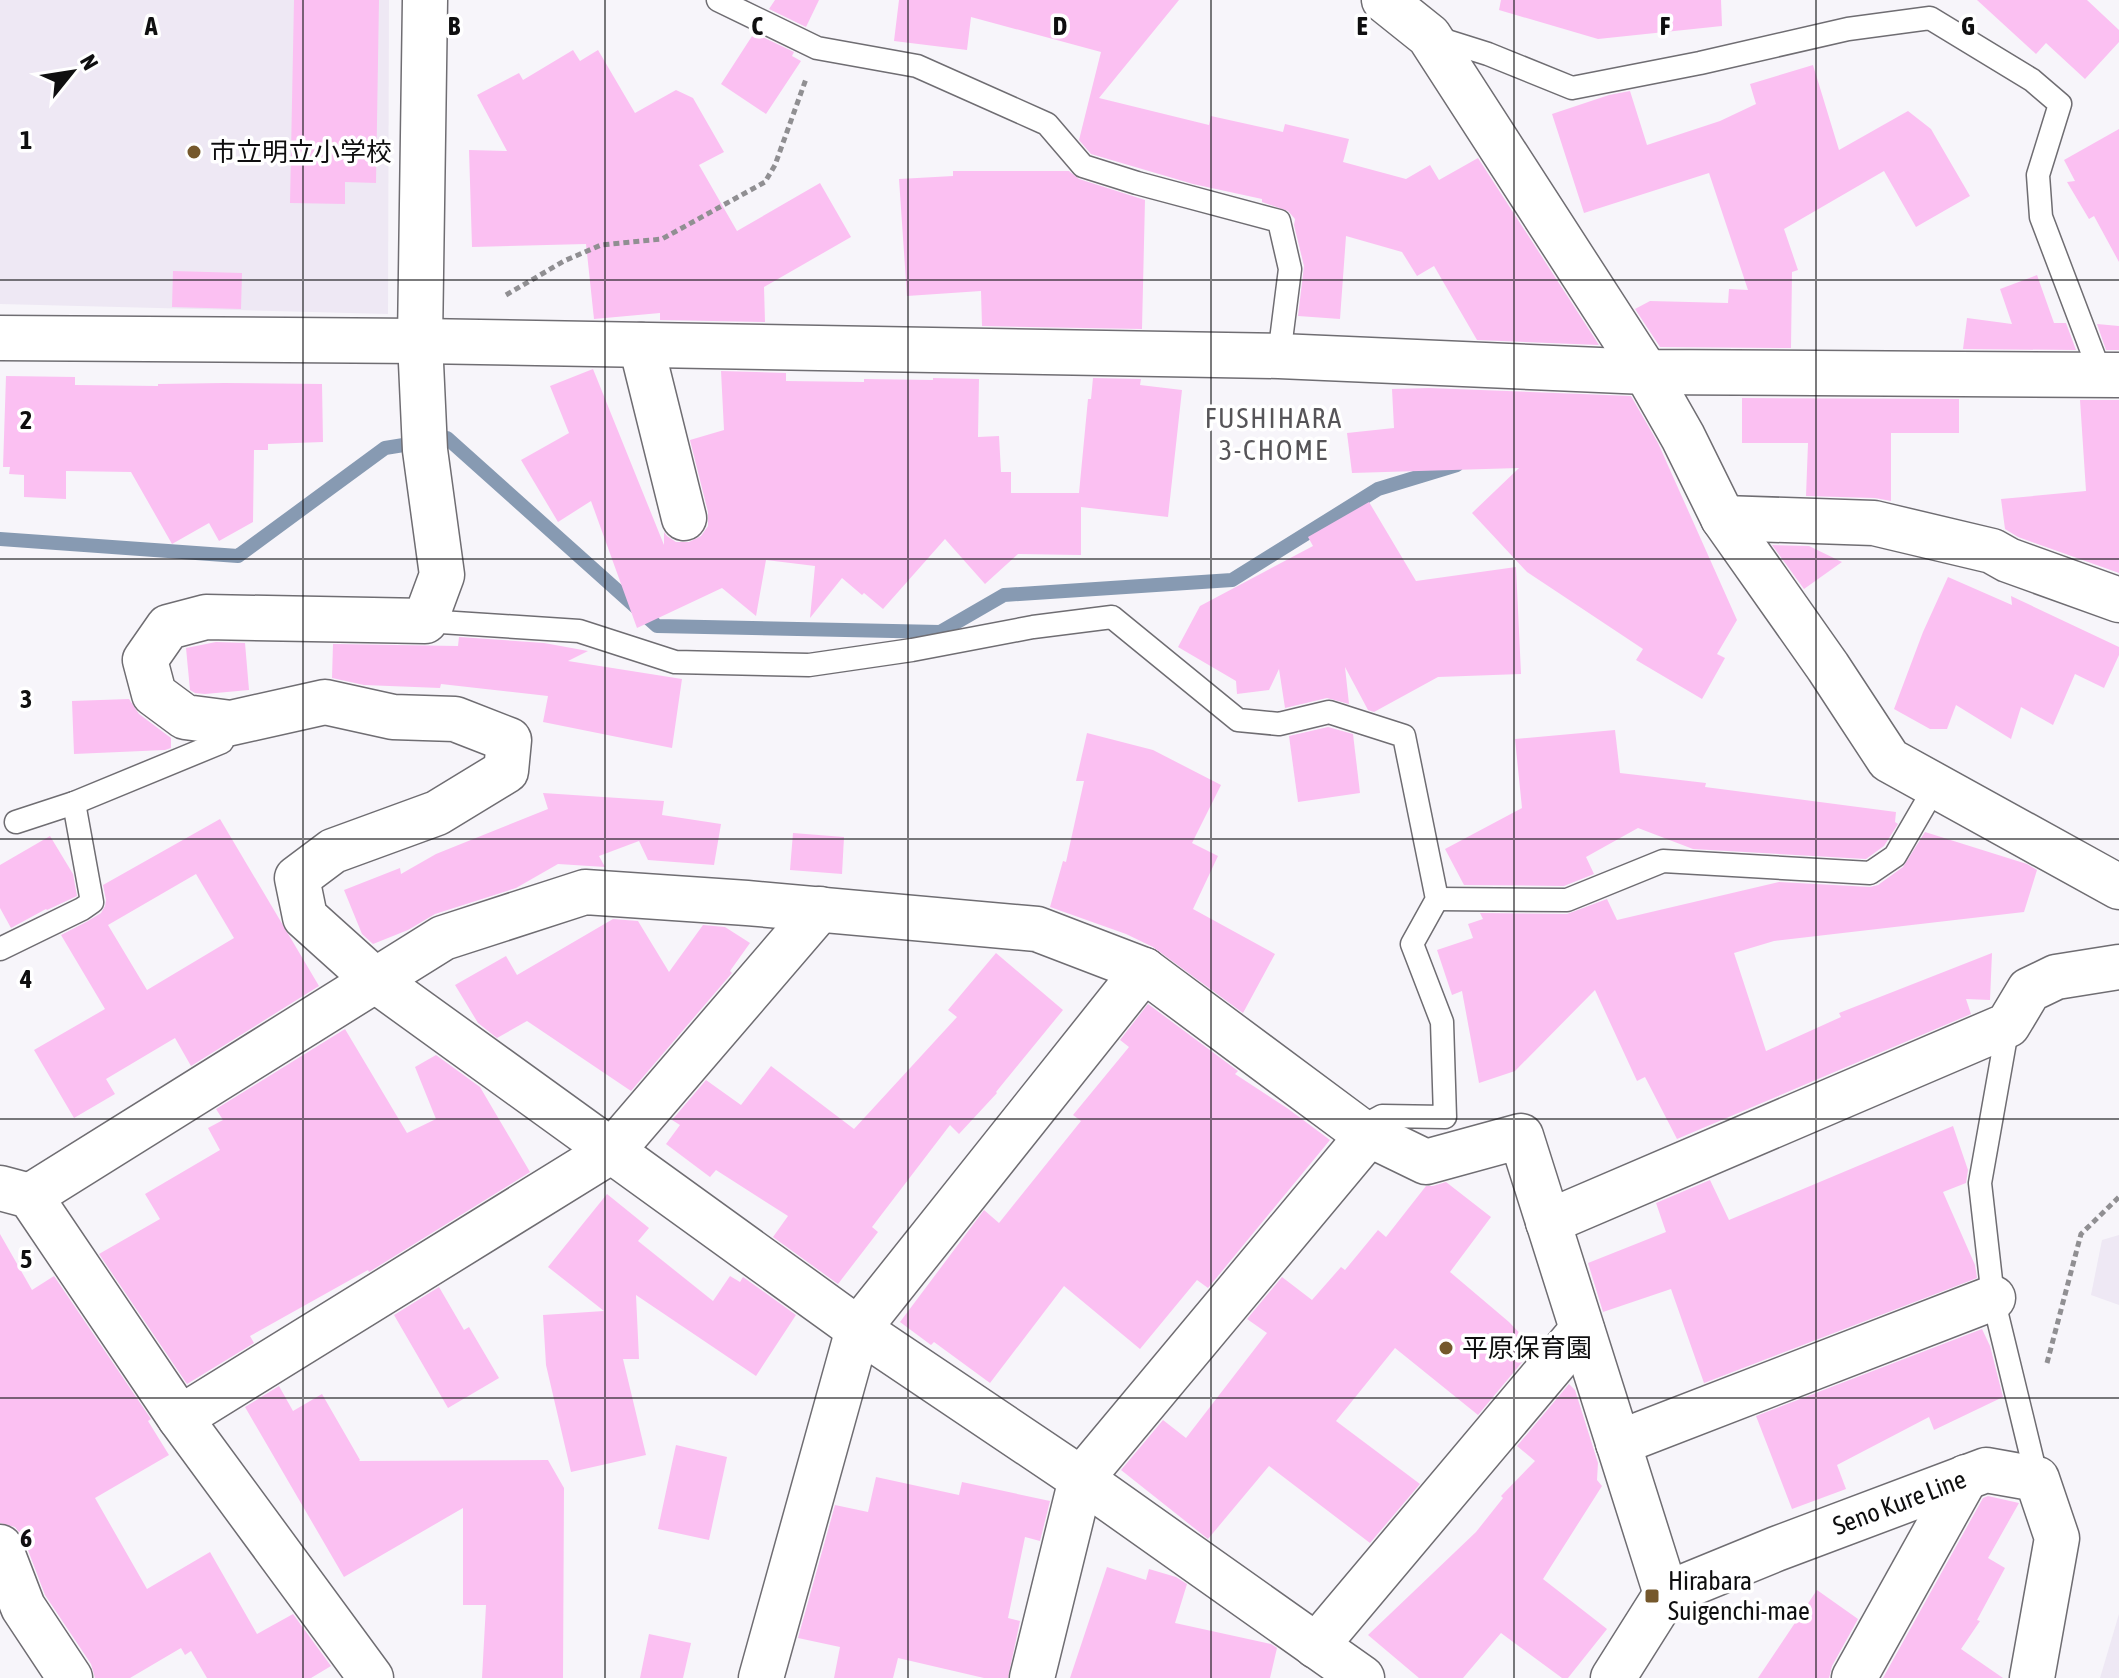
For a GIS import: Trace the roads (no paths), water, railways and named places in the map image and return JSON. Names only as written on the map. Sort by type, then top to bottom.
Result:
[{"type":"street","points":[[425,0],[420,341],[425,441],[442,575],[425,621],[206,617],[168,627],[145,660],[154,694],[185,717],[231,723],[325,702],[393,717],[455,719],[509,740],[506,771],[437,813],[333,851],[297,878],[305,917],[375,980],[858,1329],[1081,1479],[1362,1678]]},
{"type":"street","points":[[1384,0],[1429,36],[1646,372],[1683,437],[1723,518],[1889,760],[2119,887]]},
{"type":"street","points":[[0,338],[420,341],[1279,356],[1646,372],[2110,375]]},
{"type":"street","points":[[641,345],[684,518]]},
{"type":"street","points":[[1723,518],[1874,523],[1992,551],[2008,560],[2119,600]]},
{"type":"street","points":[[371,1678],[15,1192],[443,938],[585,892],[1037,929],[1144,970],[1364,1132],[1426,1162],[1521,1136],[1666,1594],[1613,1678]]},
{"type":"street","points":[[180,1418],[613,1150],[820,909]]},
{"type":"street","points":[[1548,1222],[2008,1025],[2029,990],[2056,977],[2119,967]]},
{"type":"street","points":[[761,1678],[858,1329],[1144,970]]},
{"type":"street","points":[[1032,1678],[1081,1479],[1364,1132]]},
{"type":"street","points":[[1618,1443],[1993,1298]]},
{"type":"street","points":[[1316,1646],[1582,1330]]},
{"type":"street","name":"Seno Kure Line","points":[[1666,1594],[1986,1470],[2037,1479]]},
{"type":"street","points":[[1854,1678],[1966,1477]]},
{"type":"street","points":[[2032,1678],[2057,1538],[2037,1479]]},
{"type":"street","points":[[0,1547],[23,1607],[70,1678]]},
{"type":"lane","points":[[718,0],[817,48],[917,66],[1047,124],[1083,166],[1279,221],[1290,269],[1279,356]]},
{"type":"lane","points":[[1909,0],[1930,18],[2032,80],[2060,104],[2038,175],[2041,217],[2110,375]]},
{"type":"lane","points":[[1429,36],[1488,54],[1572,88],[1848,29],[1930,18]]},
{"type":"lane","points":[[425,621],[579,631],[675,662],[809,665],[912,650],[1033,627],[1112,617],[1238,720],[1279,724],[1329,712],[1404,736],[1437,899],[1412,944],[1442,1022],[1445,1117],[1382,1116],[1364,1132]]},
{"type":"lane","points":[[16,822],[74,803],[222,742],[231,723]]},
{"type":"lane","points":[[1437,899],[1567,900],[1663,861],[1870,873],[1895,856],[1935,787]]},
{"type":"lane","points":[[0,949],[92,902],[74,803]]},
{"type":"lane","points":[[2008,1025],[1980,1183],[1993,1298],[2037,1479]]},
{"type":"waterway","points":[[0,539],[238,556],[385,448],[447,438],[657,626],[940,632],[1004,595],[1232,580],[1378,489],[1457,465]]},
{"type":"place","name":"市立明立小学校","points":[[194,152]]},
{"type":"place","name":"平原保育園","points":[[1446,1348]]},
{"type":"place","name":"Hirabara Suigenchi-mae","points":[[1652,1596]]},
{"type":"district","name":"FUSHIHARA 3-CHOME","points":[[1274,434]]}]
